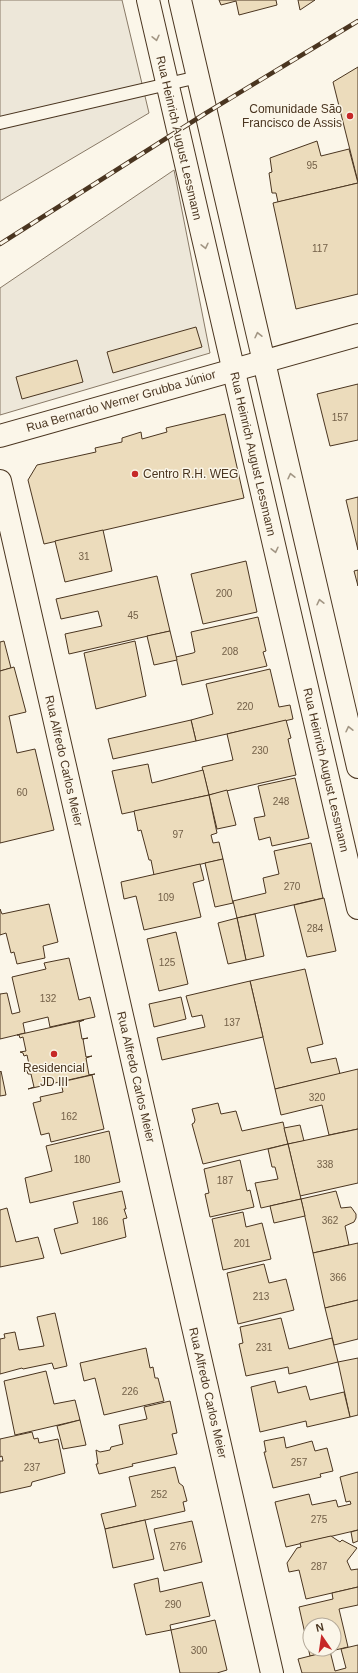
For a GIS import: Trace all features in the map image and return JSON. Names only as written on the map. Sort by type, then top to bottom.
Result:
[{"type":"street","name":"Rua Heinrich August Lessmann","points":[[148,0],[233,369],[352,852],[358,908]]},
{"type":"street","points":[[180,0],[358,767]]},
{"type":"street","name":"Rua Bernardo Werner Grubba Júnior","points":[[0,436],[233,369],[358,335]]},
{"type":"street","name":"Rua Alfredo Carlos Meier","points":[[0,480],[272,1673]]},
{"type":"lane","points":[[0,123],[198,77]]},
{"type":"shaded area","points":[[0,0],[122,0],[149,113],[0,201]]},
{"type":"shaded area","points":[[174,170],[210,353],[0,415],[0,288]]},
{"type":"building","points":[[219,0],[276,0],[277,5],[239,15],[236,1],[221,5]]},
{"type":"building","points":[[298,0],[315,0],[300,10]]},
{"type":"building","name":"Comunidade São Francisco de Assis","points":[[358,67],[358,182],[333,82]]},
{"type":"building","points":[[317,141],[321,156],[349,149],[358,183],[278,202],[276,193],[272,193],[269,173],[272,172],[270,158]]},
{"type":"building","points":[[358,183],[358,294],[296,309],[273,203]]},
{"type":"building","points":[[196,327],[202,347],[113,373],[107,352]]},
{"type":"building","points":[[77,360],[83,382],[22,399],[16,377]]},
{"type":"building","points":[[358,384],[358,440],[330,446],[317,394]]},
{"type":"building","name":"Centro R.H. WEG","points":[[225,414],[244,498],[44,544],[28,480],[37,465],[96,452],[95,448],[122,442],[122,438],[141,432],[142,439],[167,432],[166,428]]},
{"type":"building","points":[[358,497],[358,550],[346,500]]},
{"type":"building","points":[[103,530],[112,571],[65,582],[55,541]]},
{"type":"building","points":[[246,561],[257,612],[203,624],[191,574]]},
{"type":"building","points":[[358,570],[358,586],[354,571]]},
{"type":"building","points":[[157,576],[170,631],[69,654],[65,634],[102,626],[98,611],[61,619],[56,599]]},
{"type":"building","points":[[258,617],[266,651],[263,652],[267,666],[182,685],[176,657],[195,652],[191,632]]},
{"type":"building","points":[[170,631],[177,660],[154,665],[147,636]]},
{"type":"building","points":[[4,641],[11,668],[0,671],[0,642]]},
{"type":"building","points":[[135,641],[146,696],[96,709],[84,653]]},
{"type":"building","points":[[14,667],[26,712],[9,716],[17,753],[35,749],[54,830],[0,843],[0,671]]},
{"type":"building","points":[[270,669],[279,707],[290,705],[293,719],[196,741],[191,720],[213,714],[206,684]]},
{"type":"building","points":[[191,720],[196,741],[113,759],[108,739]]},
{"type":"building","points":[[286,720],[291,738],[288,739],[296,775],[209,795],[202,767],[233,760],[227,734]]},
{"type":"building","points":[[148,764],[152,783],[203,770],[209,795],[122,814],[112,771]]},
{"type":"building","points":[[295,778],[309,838],[272,846],[270,837],[259,840],[254,818],[265,816],[258,786]]},
{"type":"building","points":[[227,790],[236,825],[217,829],[209,795]]},
{"type":"building","points":[[209,795],[217,833],[211,835],[213,843],[219,842],[223,859],[154,875],[151,860],[149,860],[141,830],[138,831],[134,811]]},
{"type":"building","points":[[311,843],[323,898],[237,918],[233,901],[266,893],[263,878],[279,874],[274,851]]},
{"type":"building","points":[[223,859],[233,903],[215,907],[205,863]]},
{"type":"building","points":[[200,864],[204,880],[193,883],[201,917],[144,930],[136,896],[124,899],[121,882]]},
{"type":"building","points":[[324,898],[336,951],[307,957],[294,905]]},
{"type":"building","points":[[49,904],[58,942],[43,946],[45,958],[17,964],[14,952],[11,953],[6,933],[0,935],[0,909],[2,914]]},
{"type":"building","points":[[255,914],[264,956],[246,960],[237,918]]},
{"type":"building","points":[[237,918],[246,960],[228,964],[218,923]]},
{"type":"building","points":[[176,932],[188,984],[159,991],[147,939]]},
{"type":"building","points":[[69,958],[79,1000],[90,997],[95,1017],[50,1027],[48,1017],[23,1023],[25,1033],[0,1039],[0,994],[7,993],[12,1014],[20,1012],[12,977],[46,969],[44,963]]},
{"type":"building","points":[[305,969],[323,1044],[307,1048],[311,1063],[336,1058],[340,1074],[275,1089],[250,981]]},
{"type":"building","points":[[250,981],[263,1037],[162,1060],[157,1038],[205,1027],[202,1015],[192,1017],[186,996]]},
{"type":"building","points":[[181,997],[186,1019],[154,1027],[149,1004]]},
{"type":"building","name":"Residencial JD III","points":[[84,1020],[79,1022],[82,1039],[88,1038],[83,1039],[86,1057],[92,1056],[86,1058],[89,1075],[95,1074],[28,1089],[34,1087],[31,1074],[28,1074],[27,1071],[25,1071],[30,1069],[27,1055],[24,1056],[23,1053],[20,1052],[26,1051],[23,1037],[20,1038],[19,1035],[17,1035]]},
{"type":"building","points":[[358,1069],[358,1129],[329,1135],[322,1105],[281,1115],[275,1089]]},
{"type":"building","points":[[1,1071],[6,1095],[0,1096],[0,1072]]},
{"type":"building","points":[[92,1075],[104,1129],[51,1142],[49,1133],[41,1135],[33,1103],[41,1101],[40,1097],[63,1092],[61,1082]]},
{"type":"building","points":[[218,1103],[221,1114],[236,1111],[242,1131],[283,1122],[288,1144],[203,1164],[192,1124],[195,1120],[192,1109]]},
{"type":"building","points":[[300,1125],[304,1141],[288,1144],[284,1128]]},
{"type":"building","points":[[358,1129],[358,1183],[300,1196],[288,1144]]},
{"type":"building","points":[[109,1131],[120,1182],[30,1203],[25,1178],[52,1171],[46,1146]]},
{"type":"building","points":[[288,1144],[301,1199],[261,1208],[255,1183],[278,1179],[275,1167],[272,1167],[268,1149]]},
{"type":"building","points":[[240,1160],[247,1191],[250,1190],[254,1207],[210,1217],[205,1194],[209,1193],[204,1169]]},
{"type":"building","points":[[122,1191],[126,1209],[124,1209],[127,1218],[123,1219],[126,1237],[61,1254],[54,1229],[78,1223],[73,1202]]},
{"type":"building","points":[[336,1191],[341,1208],[351,1207],[356,1214],[354,1222],[345,1226],[349,1245],[313,1253],[301,1199]]},
{"type":"building","points":[[301,1199],[305,1216],[274,1223],[270,1206]]},
{"type":"building","points":[[7,1208],[16,1242],[38,1237],[44,1258],[0,1267],[0,1210]]},
{"type":"building","points":[[243,1212],[246,1227],[262,1223],[271,1259],[223,1270],[212,1219]]},
{"type":"building","points":[[358,1243],[358,1300],[325,1308],[313,1253]]},
{"type":"building","points":[[264,1264],[269,1283],[286,1279],[294,1310],[238,1324],[227,1273]]},
{"type":"building","points":[[358,1300],[358,1339],[334,1345],[325,1308]]},
{"type":"building","points":[[55,1313],[67,1366],[54,1369],[52,1363],[22,1368],[0,1374],[0,1339],[5,1338],[4,1334],[15,1332],[19,1350],[44,1346],[37,1317]]},
{"type":"building","points":[[281,1318],[289,1349],[332,1338],[338,1362],[289,1374],[288,1367],[246,1376],[239,1344],[243,1343],[240,1327]]},
{"type":"building","points":[[146,1348],[150,1368],[153,1367],[155,1378],[158,1378],[164,1401],[104,1415],[95,1378],[84,1381],[80,1363]]},
{"type":"building","points":[[358,1358],[358,1415],[350,1417],[338,1362]]},
{"type":"building","points":[[46,1371],[54,1404],[75,1400],[80,1420],[15,1435],[4,1381]]},
{"type":"building","points":[[275,1381],[278,1393],[306,1386],[310,1400],[344,1392],[350,1417],[307,1427],[306,1421],[260,1432],[251,1387]]},
{"type":"building","points":[[170,1401],[177,1433],[172,1434],[177,1454],[132,1464],[133,1466],[99,1474],[96,1464],[98,1464],[96,1450],[100,1452],[110,1450],[111,1447],[123,1444],[119,1425],[147,1419],[144,1407]]},
{"type":"building","points":[[80,1420],[86,1445],[63,1449],[57,1426]]},
{"type":"building","points":[[32,1432],[34,1439],[38,1438],[39,1443],[58,1439],[65,1473],[32,1482],[31,1486],[0,1493],[0,1461],[3,1461],[2,1456],[0,1457],[0,1439]]},
{"type":"building","points":[[284,1437],[286,1448],[312,1441],[315,1451],[327,1448],[333,1471],[320,1474],[321,1477],[273,1488],[264,1452],[266,1452],[264,1441]]},
{"type":"building","points":[[175,1467],[179,1483],[183,1486],[187,1501],[183,1502],[185,1511],[105,1529],[101,1514],[136,1506],[129,1477]]},
{"type":"building","points":[[358,1472],[358,1530],[286,1547],[275,1502],[309,1494],[312,1505],[336,1500],[338,1507],[351,1504],[350,1501],[346,1502],[340,1477]]},
{"type":"building","points":[[145,1520],[154,1559],[113,1568],[105,1529]]},
{"type":"building","points":[[192,1521],[202,1562],[164,1571],[154,1529]]},
{"type":"building","points":[[358,1530],[358,1541],[353,1543],[351,1532]]},
{"type":"building","points":[[331,1536],[340,1542],[342,1540],[357,1548],[347,1561],[351,1570],[358,1569],[358,1587],[306,1599],[299,1570],[289,1572],[287,1563],[297,1548],[301,1547],[300,1543]]},
{"type":"building","points":[[158,1578],[160,1592],[202,1582],[210,1616],[170,1625],[171,1630],[146,1635],[134,1584]]},
{"type":"building","points":[[358,1587],[358,1605],[339,1609],[341,1617],[302,1617],[302,1620],[299,1607],[333,1599],[332,1593]]},
{"type":"building","points":[[215,1620],[227,1670],[217,1673],[180,1673],[171,1630]]},
{"type":"building","points":[[342,1622],[348,1647],[342,1648]]},
{"type":"building","points":[[358,1645],[358,1673],[302,1673],[298,1659],[306,1657],[332,1657],[335,1671],[346,1668],[342,1649]]},
{"type":"railway","points":[[0,244],[206,113],[358,21]]},
{"type":"place","name":"Comunidade São Francisco de Assis","points":[[350,116]]},
{"type":"place","name":"Centro R.H. WEG","points":[[135,474]]},
{"type":"place","name":"Residencial JD III","points":[[54,1054]]}]
